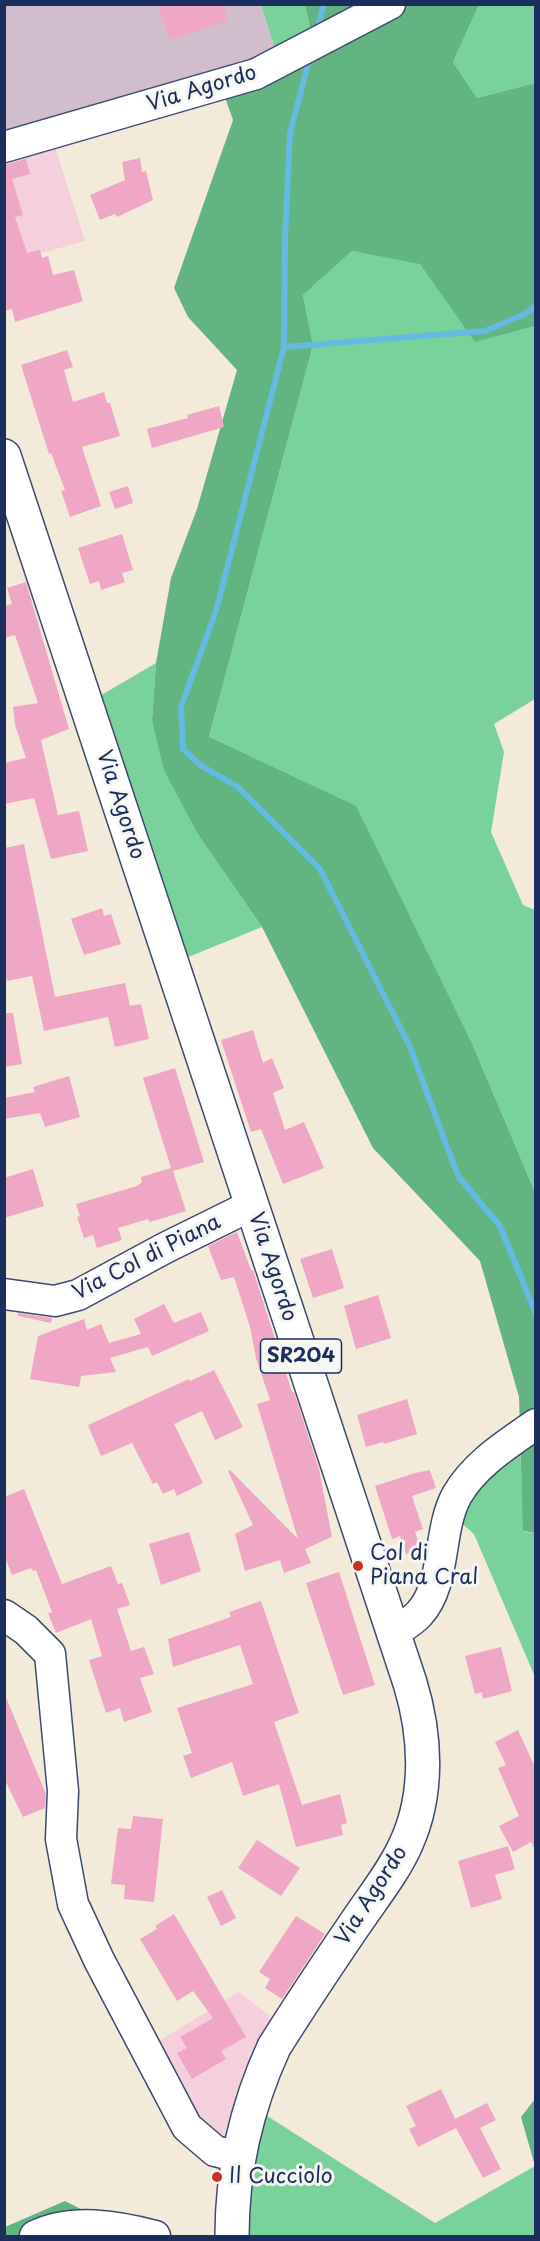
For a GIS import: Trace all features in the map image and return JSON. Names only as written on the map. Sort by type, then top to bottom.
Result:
[{"type":"main road","name":"Via Agordo","points":[[4,456],[413,1691],[421,1731],[422,1781],[416,1817],[400,1856],[274,2047],[250,2105],[235,2186],[232,2236]]},
{"type":"street","name":"Via Agordo","points":[[4,147],[256,74],[390,4]]},
{"type":"street","name":"Via Col di Piana","points":[[4,1294],[55,1301],[78,1295],[252,1205]]},
{"type":"street","points":[[393,1633],[418,1615],[431,1597],[449,1513],[465,1483],[493,1454],[536,1424]]},
{"type":"street","points":[[4,1615],[26,1630],[50,1654],[63,1791],[61,1839],[73,1904],[99,1960],[187,2127],[215,2151],[239,2157]]},
{"type":"street","points":[[35,2236],[45,2232],[88,2225],[132,2230],[155,2236]]},
{"type":"shaded area","points":[[5,5],[261,5],[276,52],[5,141]]},
{"type":"shaded area","points":[[49,128],[85,241],[5,263],[5,141]]},
{"type":"shaded area","points":[[239,1992],[288,2031],[246,2167],[177,2139],[136,2055]]},
{"type":"green space","points":[[261,5],[305,5],[311,31],[276,52]]},
{"type":"green space","points":[[305,5],[479,5],[453,62],[477,98],[535,83],[535,326],[475,342],[420,264],[352,251],[303,295],[313,345],[209,737],[356,806],[474,1048],[535,1192],[535,1533],[523,1531],[519,1397],[480,1261],[373,1148],[262,927],[199,836],[164,770],[152,720],[156,663],[171,578],[197,509],[237,370],[188,317],[174,288],[233,120],[218,78],[311,31]]},
{"type":"green space","points":[[479,5],[535,5],[535,83],[477,98],[453,62]]},
{"type":"green space","points":[[352,251],[420,263],[475,341],[535,326],[535,699],[494,724],[504,752],[491,832],[523,905],[535,910],[535,1192],[474,1048],[209,737],[313,345],[303,295]]},
{"type":"green space","points":[[156,663],[152,720],[199,836],[262,927],[181,960],[93,700]]},
{"type":"green space","points":[[519,1421],[524,1532],[535,1533],[535,1677],[474,1534],[445,1509]]},
{"type":"green space","points":[[535,2099],[535,2166],[521,2117]]},
{"type":"green space","points":[[250,2105],[435,2223],[535,2166],[535,2236],[239,2236]]},
{"type":"green space","points":[[65,2201],[128,2233],[82,2236],[5,2236],[5,2227]]},
{"type":"building","points":[[158,4],[223,4],[228,20],[170,40]]},
{"type":"building","points":[[140,158],[142,172],[146,171],[153,200],[117,217],[115,214],[100,220],[90,195],[125,180],[122,162]]},
{"type":"building","points":[[26,159],[30,174],[12,179],[23,215],[15,217],[27,253],[40,250],[42,258],[48,256],[53,275],[74,270],[83,301],[15,322],[12,309],[4,311],[4,165]]},
{"type":"building","points":[[67,350],[73,367],[64,370],[73,402],[104,392],[107,403],[110,403],[120,436],[82,447],[101,506],[70,517],[61,491],[65,490],[51,453],[49,454],[21,365]]},
{"type":"building","points":[[219,406],[224,427],[152,448],[147,429],[188,418],[187,415]]},
{"type":"building","points":[[128,486],[133,503],[115,509],[109,492]]},
{"type":"building","points":[[122,534],[133,570],[122,573],[125,582],[101,590],[99,581],[90,584],[78,548]]},
{"type":"building","points":[[26,582],[69,729],[41,740],[58,815],[79,811],[88,851],[51,859],[34,798],[4,804],[4,763],[26,758],[15,725],[13,707],[38,703],[15,635],[4,638],[4,606],[12,604],[7,588]]},
{"type":"building","points":[[24,844],[55,997],[125,983],[130,1006],[141,1004],[149,1039],[115,1047],[108,1017],[44,1031],[32,976],[7,981],[4,969],[4,848]]},
{"type":"building","points":[[102,908],[104,916],[111,914],[121,944],[84,955],[71,919]]},
{"type":"building","points":[[4,1013],[13,1013],[22,1064],[4,1067]]},
{"type":"building","points":[[253,1030],[263,1063],[272,1058],[284,1088],[273,1093],[285,1130],[304,1122],[324,1168],[283,1184],[261,1129],[251,1132],[221,1040]]},
{"type":"building","points":[[175,1068],[204,1162],[173,1171],[186,1211],[150,1222],[148,1219],[118,1228],[122,1240],[97,1248],[93,1235],[84,1238],[77,1217],[80,1216],[76,1204],[137,1186],[142,1182],[141,1177],[171,1168],[143,1078]]},
{"type":"building","points":[[69,1076],[80,1117],[45,1127],[40,1113],[4,1119],[4,1098],[35,1092],[33,1087]]},
{"type":"building","points":[[33,1169],[44,1206],[4,1218],[4,1178]]},
{"type":"building","points":[[237,1232],[251,1270],[253,1270],[319,1469],[332,1537],[305,1549],[311,1563],[284,1573],[280,1560],[245,1571],[235,1534],[253,1525],[228,1471],[230,1470],[298,1539],[257,1404],[270,1400],[256,1358],[250,1327],[234,1277],[221,1280],[208,1246]]},
{"type":"building","points":[[332,1249],[344,1288],[313,1298],[300,1259]]},
{"type":"building","points":[[378,1295],[391,1338],[356,1349],[344,1306]]},
{"type":"building","points":[[164,1304],[174,1323],[201,1312],[209,1331],[152,1356],[148,1347],[110,1358],[116,1372],[81,1376],[79,1387],[30,1379],[38,1336],[84,1319],[87,1330],[101,1324],[109,1343],[141,1334],[134,1319]]},
{"type":"building","points":[[18,1313],[52,1318],[51,1323],[18,1316]]},
{"type":"building","points":[[214,1370],[243,1427],[215,1440],[202,1411],[174,1424],[203,1483],[177,1496],[174,1489],[163,1494],[157,1482],[153,1484],[132,1443],[101,1456],[88,1425]]},
{"type":"building","points":[[407,1399],[417,1434],[366,1447],[357,1415]]},
{"type":"building","points":[[430,1470],[436,1488],[412,1496],[423,1529],[415,1532],[421,1550],[406,1554],[400,1536],[392,1539],[375,1486]]},
{"type":"building","points":[[24,1489],[62,1584],[111,1566],[118,1584],[122,1583],[130,1605],[117,1609],[131,1651],[144,1647],[154,1674],[140,1678],[152,1712],[124,1722],[120,1708],[106,1713],[89,1660],[102,1656],[91,1619],[56,1633],[48,1613],[52,1612],[36,1570],[33,1571],[31,1568],[12,1575],[4,1555],[4,1497]]},
{"type":"building","points":[[189,1532],[201,1571],[161,1585],[149,1544]]},
{"type":"building","points":[[339,1572],[375,1685],[343,1695],[306,1583]]},
{"type":"building","points":[[261,1601],[299,1713],[274,1722],[302,1805],[340,1794],[347,1823],[341,1825],[343,1835],[296,1847],[279,1784],[243,1796],[232,1762],[191,1778],[183,1756],[192,1753],[177,1708],[253,1684],[240,1645],[173,1667],[168,1639],[231,1617],[229,1612]]},
{"type":"building","points":[[501,1647],[512,1691],[483,1699],[482,1692],[475,1694],[465,1656]]},
{"type":"building","points":[[5,1695],[46,1794],[45,1808],[23,1817],[4,1778]]},
{"type":"building","points":[[518,1730],[536,1769],[536,1852],[531,1842],[513,1852],[499,1826],[519,1816],[498,1768],[506,1765],[495,1742]]},
{"type":"building","points":[[133,1816],[163,1819],[154,1902],[124,1899],[125,1885],[111,1884],[118,1828],[131,1829]]},
{"type":"building","points":[[257,1840],[300,1868],[281,1896],[238,1868]]},
{"type":"building","points":[[508,1846],[515,1869],[495,1875],[502,1899],[471,1908],[458,1861]]},
{"type":"building","points":[[222,1890],[236,1918],[221,1926],[207,1897]]},
{"type":"building","points":[[174,1914],[246,2037],[221,2051],[226,2059],[192,2079],[177,2053],[187,2048],[180,2037],[213,2018],[193,1991],[177,2001],[140,1939],[157,1929],[155,1926]]},
{"type":"building","points":[[296,1916],[325,1934],[282,1999],[265,1988],[270,1979],[259,1972]]},
{"type":"building","points":[[441,2089],[455,2119],[487,2103],[496,2120],[480,2128],[501,2169],[483,2178],[456,2128],[418,2147],[409,2129],[416,2126],[406,2106]]},
{"type":"waterway","points":[[317,30],[324,4]]},
{"type":"waterway","points":[[310,57],[290,133],[285,239],[284,347],[216,611],[181,707],[183,749],[200,765],[238,787],[320,869],[410,1047],[458,1176],[500,1226],[536,1314]]},
{"type":"waterway","points":[[284,347],[485,331],[523,315],[536,306]]},
{"type":"place","name":"Col di Piana Cral","points":[[358,1566]]},
{"type":"place","name":"Il Cucciolo","points":[[217,2177]]}]
